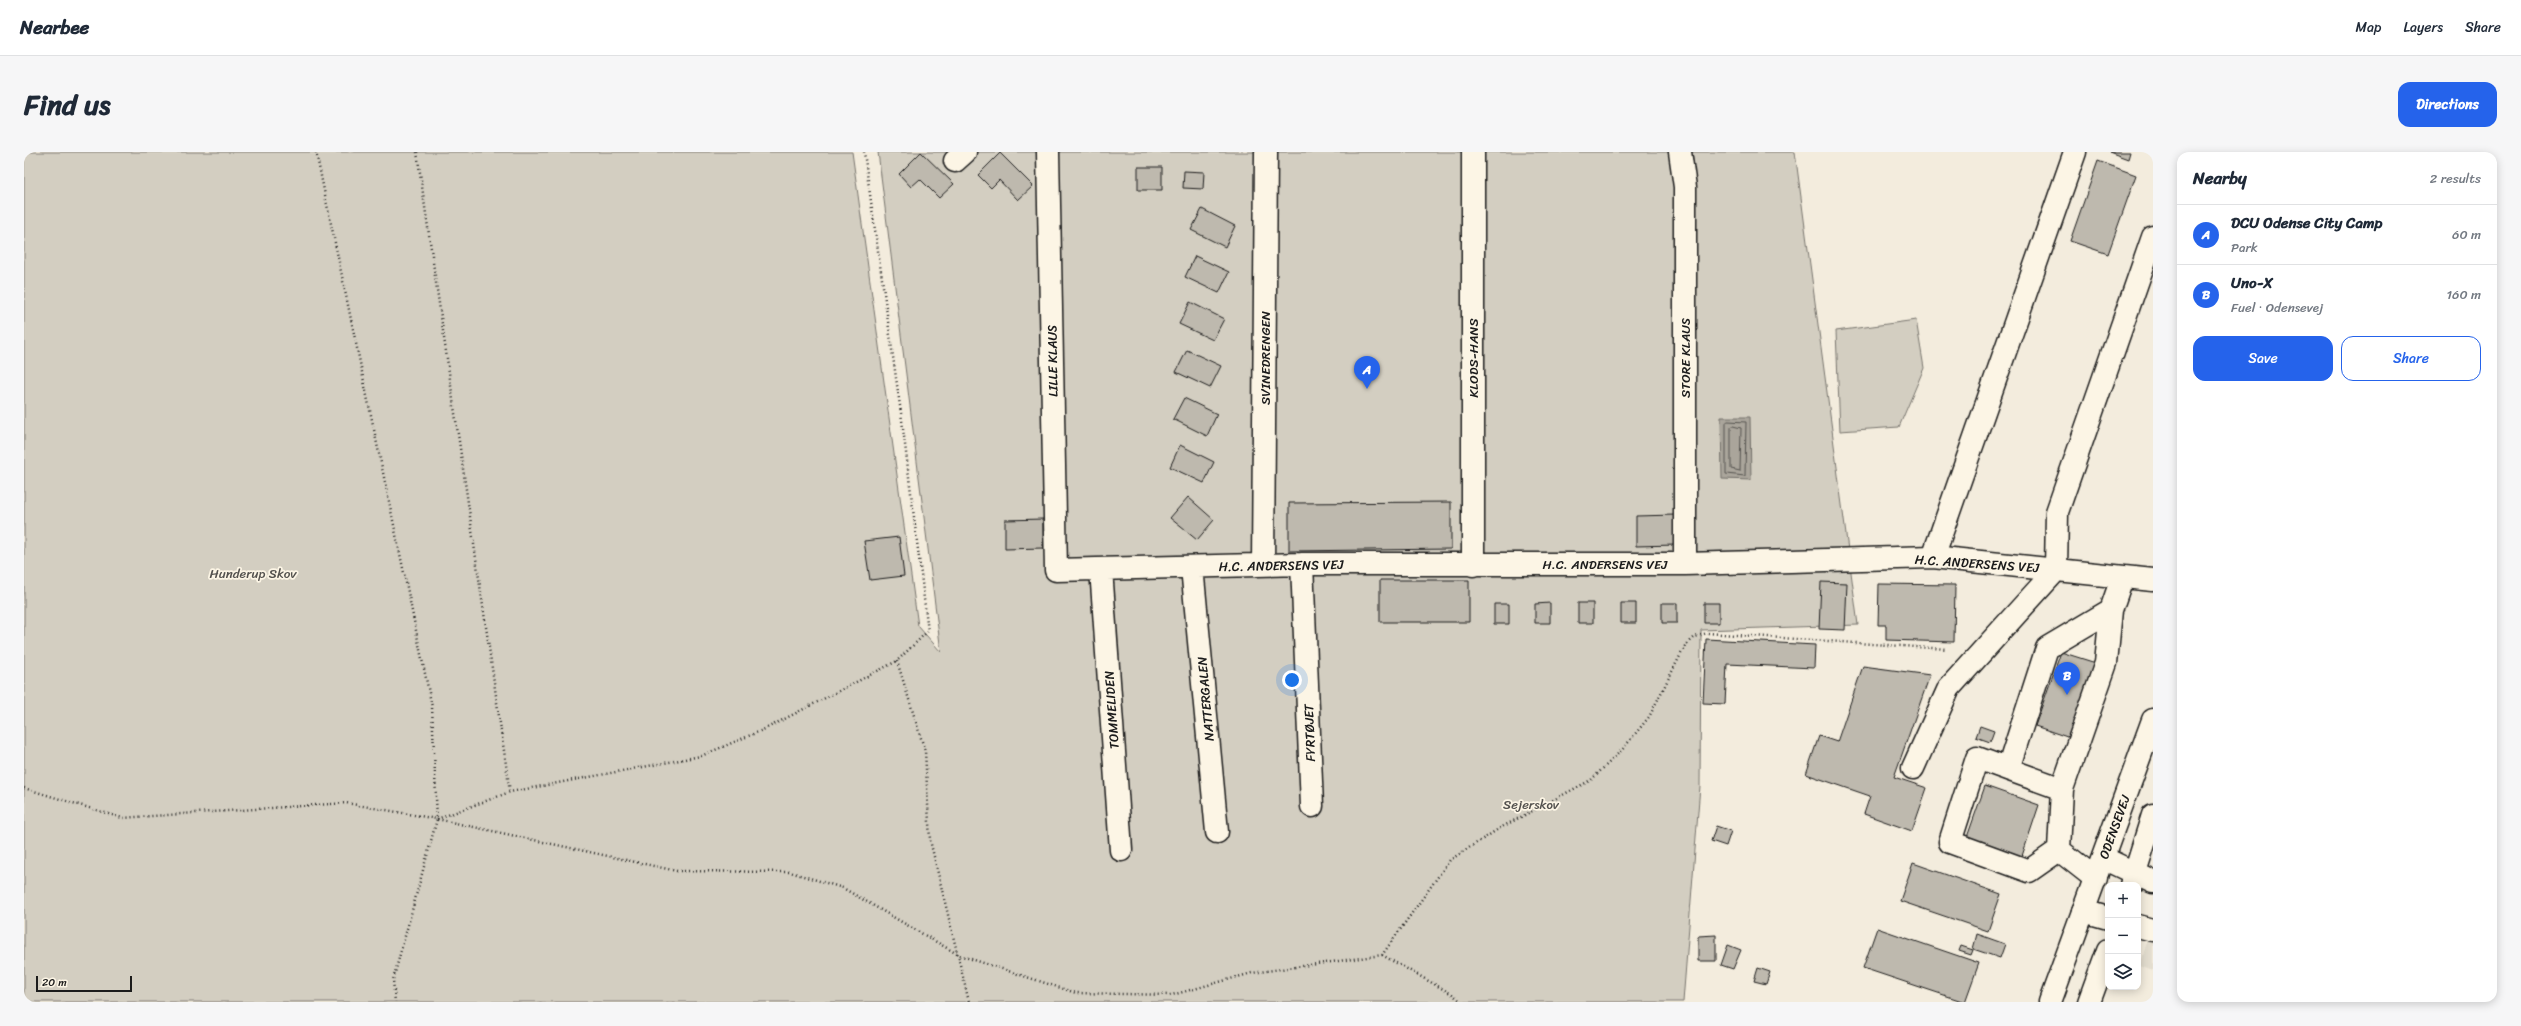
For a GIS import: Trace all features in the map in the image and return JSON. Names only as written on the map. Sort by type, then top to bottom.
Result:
[{"type":"main road","name":"LILLE KLAUS","points":[[1048,152],[1056,570]]},
{"type":"main road","name":"SVINEDRENGEN","points":[[1263,565],[1266,152]]},
{"type":"main road","name":"KLODS-HANS","points":[[1472,565],[1473,152]]},
{"type":"main road","name":"STORE KLAUS","points":[[1680,152],[1685,187],[1685,564]]},
{"type":"main road","points":[[1933,558],[2074,152]]},
{"type":"main road","points":[[1913,768],[1949,688],[2056,570],[2057,512],[2153,237]]},
{"type":"main road","name":"H.C. ANDERSENS VEJ","points":[[1056,570],[1302,564],[1685,564],[1933,558],[2153,580]]},
{"type":"main road","name":"FYRTØJET","points":[[1302,564],[1312,806]]},
{"type":"main road","name":"NATTERGALEN","points":[[1192,567],[1217,832]]},
{"type":"main road","name":"TOMMELIDEN","points":[[1101,569],[1121,850]]},
{"type":"main road","points":[[2059,850],[2062,789],[2106,663],[2111,610],[2122,578]]},
{"type":"main road","points":[[2008,769],[2047,648],[2111,610]]},
{"type":"main road","name":"ODENSEVEJ","points":[[2050,1002],[2153,720]]},
{"type":"main road","points":[[2059,850],[2029,871],[1950,842],[1977,758],[2062,789]]},
{"type":"main road","points":[[2103,858],[2139,881],[2153,815]]},
{"type":"main road","points":[[2059,850],[2096,879]]},
{"type":"main road","points":[[2083,911],[2105,917]]},
{"type":"main road","points":[[2141,927],[2153,930]]},
{"type":"main road","points":[[2089,1002],[2107,954]]},
{"type":"path","points":[[316,152],[432,707],[437,819],[393,980],[395,1002]]},
{"type":"path","points":[[417,152],[510,792]]},
{"type":"path","points":[[437,819],[510,792],[701,756],[765,729],[897,661],[928,631],[902,420],[864,152]]},
{"type":"path","points":[[1382,955],[1450,860],[1500,828],[1591,780],[1622,750],[1649,717],[1685,646],[1695,637],[1707,633],[1950,649]]},
{"type":"path","points":[[897,661],[925,751],[930,840],[959,954],[969,1002]]},
{"type":"path","points":[[24,788],[122,818],[346,803],[437,819],[677,871],[790,872],[843,888],[959,954],[1076,993],[1172,995],[1252,973],[1382,955],[1452,994],[1462,1002]]},
{"type":"shaded area","points":[[2153,921],[2153,971],[2141,966]]},
{"type":"green space","points":[[24,152],[852,152],[918,626],[941,652],[878,152],[1795,152],[1858,625],[1701,630],[1700,786],[1683,1002],[24,1002]]},
{"type":"green space","points":[[1916,320],[1924,368],[1899,427],[1840,431],[1836,331]]},
{"type":"water","points":[[1721,417],[1750,417],[1751,480],[1722,479]]},
{"type":"building","points":[[921,152],[954,184],[939,198],[920,179],[911,187],[899,174]]},
{"type":"building","points":[[2109,152],[2130,152],[2128,159]]},
{"type":"building","points":[[1000,153],[1033,186],[1018,200],[999,180],[991,188],[978,175]]},
{"type":"building","points":[[2098,161],[2136,175],[2108,254],[2070,241]]},
{"type":"building","points":[[1138,167],[1162,167],[1162,190],[1138,190]]},
{"type":"building","points":[[1184,171],[1204,172],[1203,189],[1183,188]]},
{"type":"building","points":[[1202,209],[1235,226],[1225,247],[1191,230]]},
{"type":"building","points":[[1195,256],[1229,272],[1219,293],[1185,277]]},
{"type":"building","points":[[1190,302],[1224,319],[1213,340],[1179,324]]},
{"type":"building","points":[[1187,350],[1221,366],[1210,388],[1176,372]]},
{"type":"building","points":[[1184,398],[1217,414],[1207,436],[1173,419]]},
{"type":"building","points":[[1180,445],[1214,462],[1204,483],[1170,467]]},
{"type":"building","points":[[1188,497],[1214,520],[1197,540],[1170,518]]},
{"type":"building","points":[[1451,502],[1451,549],[1289,551],[1289,503]]},
{"type":"building","points":[[1675,515],[1676,545],[1636,546],[1636,516]]},
{"type":"building","points":[[1043,519],[1043,548],[1005,549],[1005,520]]},
{"type":"building","points":[[899,537],[904,576],[870,580],[864,541]]},
{"type":"building","points":[[1380,580],[1469,580],[1469,622],[1380,622]]},
{"type":"building","points":[[1821,582],[1847,583],[1845,630],[1819,629]]},
{"type":"building","points":[[1879,584],[1955,585],[1954,642],[1886,640],[1886,625],[1878,625]]},
{"type":"building","points":[[1550,603],[1550,623],[1535,623],[1535,604]]},
{"type":"building","points":[[1578,603],[1593,603],[1593,623],[1578,623]]},
{"type":"building","points":[[1621,603],[1636,603],[1636,623],[1621,623]]},
{"type":"building","points":[[1662,603],[1677,603],[1677,623],[1662,623]]},
{"type":"building","points":[[1704,603],[1719,603],[1719,623],[1704,623]]},
{"type":"building","points":[[1494,604],[1509,604],[1509,624],[1494,624]]},
{"type":"building","points":[[1706,639],[1815,645],[1814,668],[1727,664],[1725,704],[1703,703]]},
{"type":"building","points":[[2061,652],[2099,664],[2073,739],[2035,726]]},
{"type":"building","points":[[1863,666],[1930,675],[1894,777],[1927,788],[1912,831],[1864,814],[1870,796],[1806,774],[1819,736],[1837,742]]},
{"type":"building","points":[[1980,726],[1994,731],[1990,742],[1976,737]]},
{"type":"building","points":[[1985,786],[2039,805],[2021,859],[1966,840]]},
{"type":"building","points":[[1716,826],[1731,831],[1726,846],[1711,841]]},
{"type":"building","points":[[1913,863],[2001,894],[1988,931],[1900,901]]},
{"type":"building","points":[[1877,928],[1979,963],[1965,1002],[1863,968]]},
{"type":"building","points":[[1977,934],[2005,944],[2000,958],[1973,949]]},
{"type":"building","points":[[1716,935],[1716,961],[1698,961],[1698,936]]},
{"type":"building","points":[[1728,945],[1741,950],[1733,969],[1721,965]]},
{"type":"building","points":[[1961,946],[1973,950],[1971,955],[1959,951]]},
{"type":"building","points":[[1758,968],[1770,972],[1766,984],[1754,981]]},
{"type":"place","name":"DCU Odense City Camp","points":[[1367,389]]},
{"type":"place","name":"Uno-X","points":[[2067,695]]},
{"type":"park label","name":"Hunderup Skov","points":[[253,573]]},
{"type":"park label","name":"Sejerskov","points":[[1531,804]]}]
